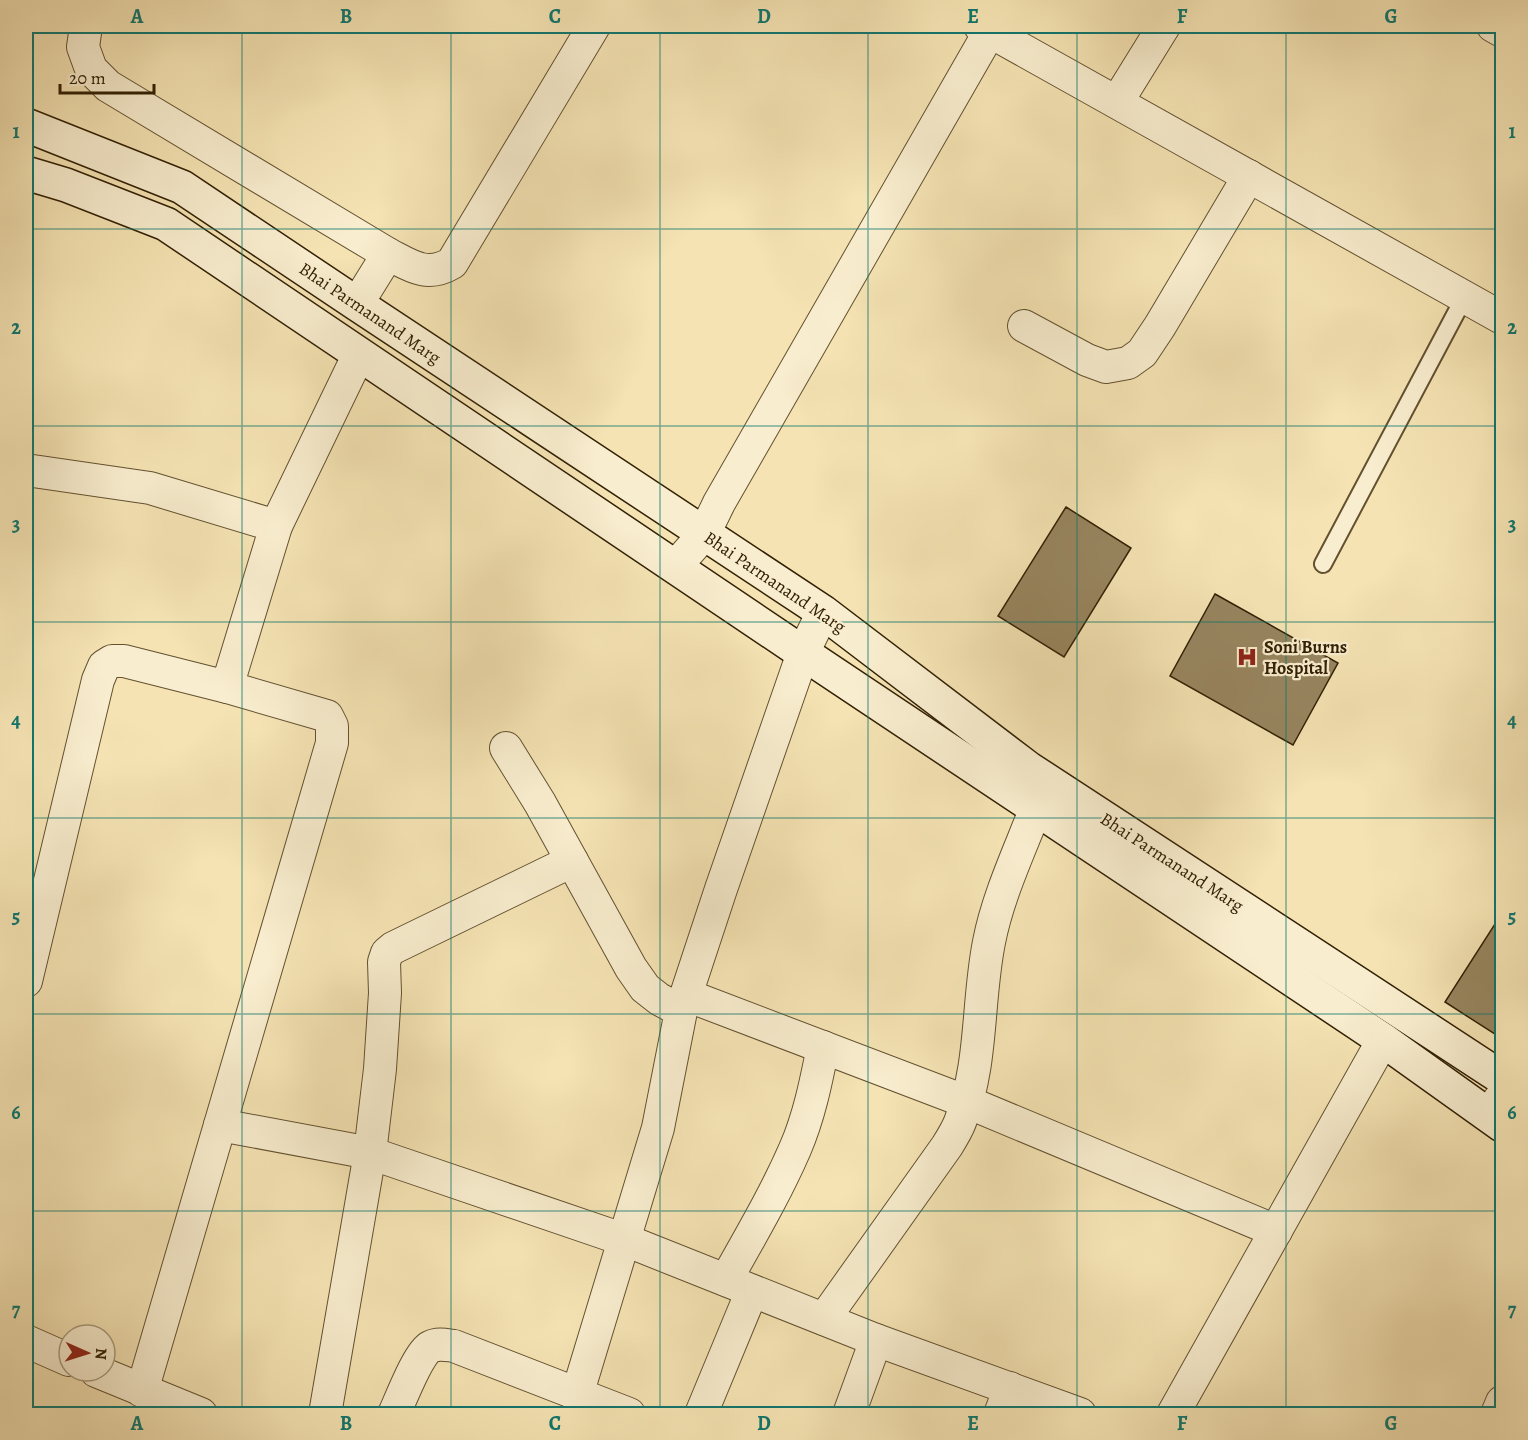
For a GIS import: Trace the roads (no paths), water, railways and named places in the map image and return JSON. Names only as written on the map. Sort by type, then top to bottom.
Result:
[{"type":"street","points":[[86,26],[82,47],[91,69],[108,86],[388,254],[416,268],[429,271],[442,269],[452,263],[594,26]]},
{"type":"street","points":[[1117,102],[1164,26]]},
{"type":"street","points":[[675,567],[704,534],[724,493],[985,28],[1503,318]]},
{"type":"street","name":"Bhai Parmanand Marg","points":[[26,125],[182,187],[823,612],[1028,768],[1503,1078]]},
{"type":"street","name":"Bhai Parmanand Marg","points":[[26,173],[66,185],[166,224],[1383,1040],[1498,1112]]},
{"type":"street","points":[[1024,326],[1106,367],[1128,363],[1142,353],[1160,326],[1249,176]]},
{"type":"street","points":[[357,304],[388,254]]},
{"type":"street","points":[[227,687],[276,526],[359,354]]},
{"type":"street","points":[[26,470],[150,488],[276,526]]},
{"type":"street","points":[[578,1395],[658,1128],[683,1003],[803,653],[823,612]]},
{"type":"street","points":[[26,981],[98,680],[104,666],[112,661],[124,661],[227,687],[327,716],[332,726],[332,743],[142,1391]]},
{"type":"street","points":[[506,748],[632,968],[645,988],[659,999],[683,1003],[823,1047],[967,1102],[1276,1231]]},
{"type":"street","points":[[824,1319],[947,1146],[959,1125],[967,1102],[978,1047],[988,945],[994,917],[1036,808]]},
{"type":"street","points":[[325,1414],[370,1152],[380,1069],[385,993],[384,962],[387,953],[393,948],[572,861]]},
{"type":"street","points":[[1173,1414],[1383,1040]]},
{"type":"street","points":[[701,1414],[739,1286],[777,1189],[796,1148],[811,1102],[823,1047]]},
{"type":"street","points":[[220,1125],[370,1152],[625,1240],[876,1340],[1005,1402],[1080,1414]]},
{"type":"street","points":[[849,1414],[876,1340]]},
{"type":"street","points":[[26,1341],[57,1355]]},
{"type":"street","points":[[394,1414],[419,1359],[428,1347],[441,1344],[454,1346],[629,1414]]},
{"type":"street","points":[[117,1380],[201,1414]]},
{"type":"street","points":[[1497,1414],[1503,1402]]},
{"type":"lane","points":[[1323,564],[1465,296]]},
{"type":"place","name":"Soni Burns Hospital","points":[[1247,657]]}]
